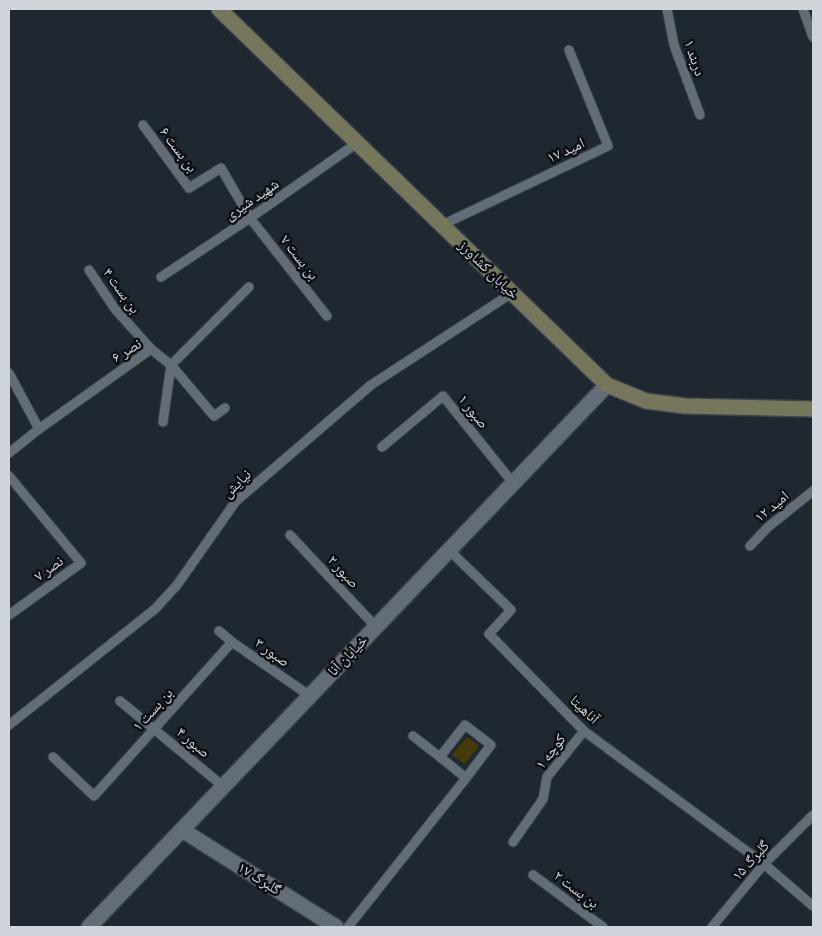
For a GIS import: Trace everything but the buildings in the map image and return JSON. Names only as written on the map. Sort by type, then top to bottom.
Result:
[{"type":"main road","name":"خیابان کشاورز","points":[[219,9],[607,385],[646,401],[685,406],[813,409]]},
{"type":"street","name":"خیابان آنا","points":[[89,927],[607,385]]},
{"type":"street","name":"گلبرگ ۱۷","points":[[182,830],[336,927]]},
{"type":"lane","name":"دربند ۱","points":[[667,9],[674,45],[700,115]]},
{"type":"lane","points":[[804,9],[813,37]]},
{"type":"lane","name":"امید ۱۷","points":[[442,225],[608,146],[569,50]]},
{"type":"lane","name":"بن بست ۶","points":[[143,125],[189,188],[221,168],[250,218]]},
{"type":"lane","name":"شهید شیری","points":[[161,277],[250,218],[357,143]]},
{"type":"lane","name":"بن بست ۷","points":[[250,218],[327,316]]},
{"type":"lane","name":"بن بست ۴","points":[[89,270],[115,309],[151,350]]},
{"type":"lane","points":[[163,422],[171,365],[249,287]]},
{"type":"lane","name":"نیایش","points":[[9,725],[155,610],[176,585],[236,501],[274,468],[372,385],[512,293]]},
{"type":"lane","name":"نصر ۶","points":[[9,453],[39,429],[151,350],[171,365],[214,416],[225,408]]},
{"type":"lane","points":[[9,373],[39,429]]},
{"type":"lane","name":"صبور ۱","points":[[382,447],[443,396],[513,483]]},
{"type":"lane","name":"نصر ۷","points":[[9,476],[81,563],[9,616]]},
{"type":"lane","name":"امید ۱۲","points":[[750,546],[768,527],[813,491]]},
{"type":"lane","name":"صبور ۲","points":[[290,535],[376,627]]},
{"type":"lane","name":"آناهیتا","points":[[449,550],[511,610],[489,634],[584,731],[764,864]]},
{"type":"lane","name":"صبور ۳","points":[[219,630],[232,642],[310,696]]},
{"type":"lane","name":"بن بست ۱","points":[[53,757],[94,796],[232,642]]},
{"type":"lane","name":"صبور ۴","points":[[120,701],[224,787]]},
{"type":"lane","points":[[348,927],[491,745],[465,725],[440,757]]},
{"type":"lane","name":"کوچه ۱","points":[[513,842],[543,799],[547,777],[584,731]]},
{"type":"lane","points":[[413,736],[466,778]]},
{"type":"lane","name":"گلبرگ ۱۵","points":[[712,927],[764,864],[813,815]]},
{"type":"lane","points":[[764,864],[813,906]]},
{"type":"lane","name":"بن بست ۲","points":[[533,875],[603,927]]},
{"type":"shaded area","points":[[467,737],[479,746],[465,764],[452,755]]}]
